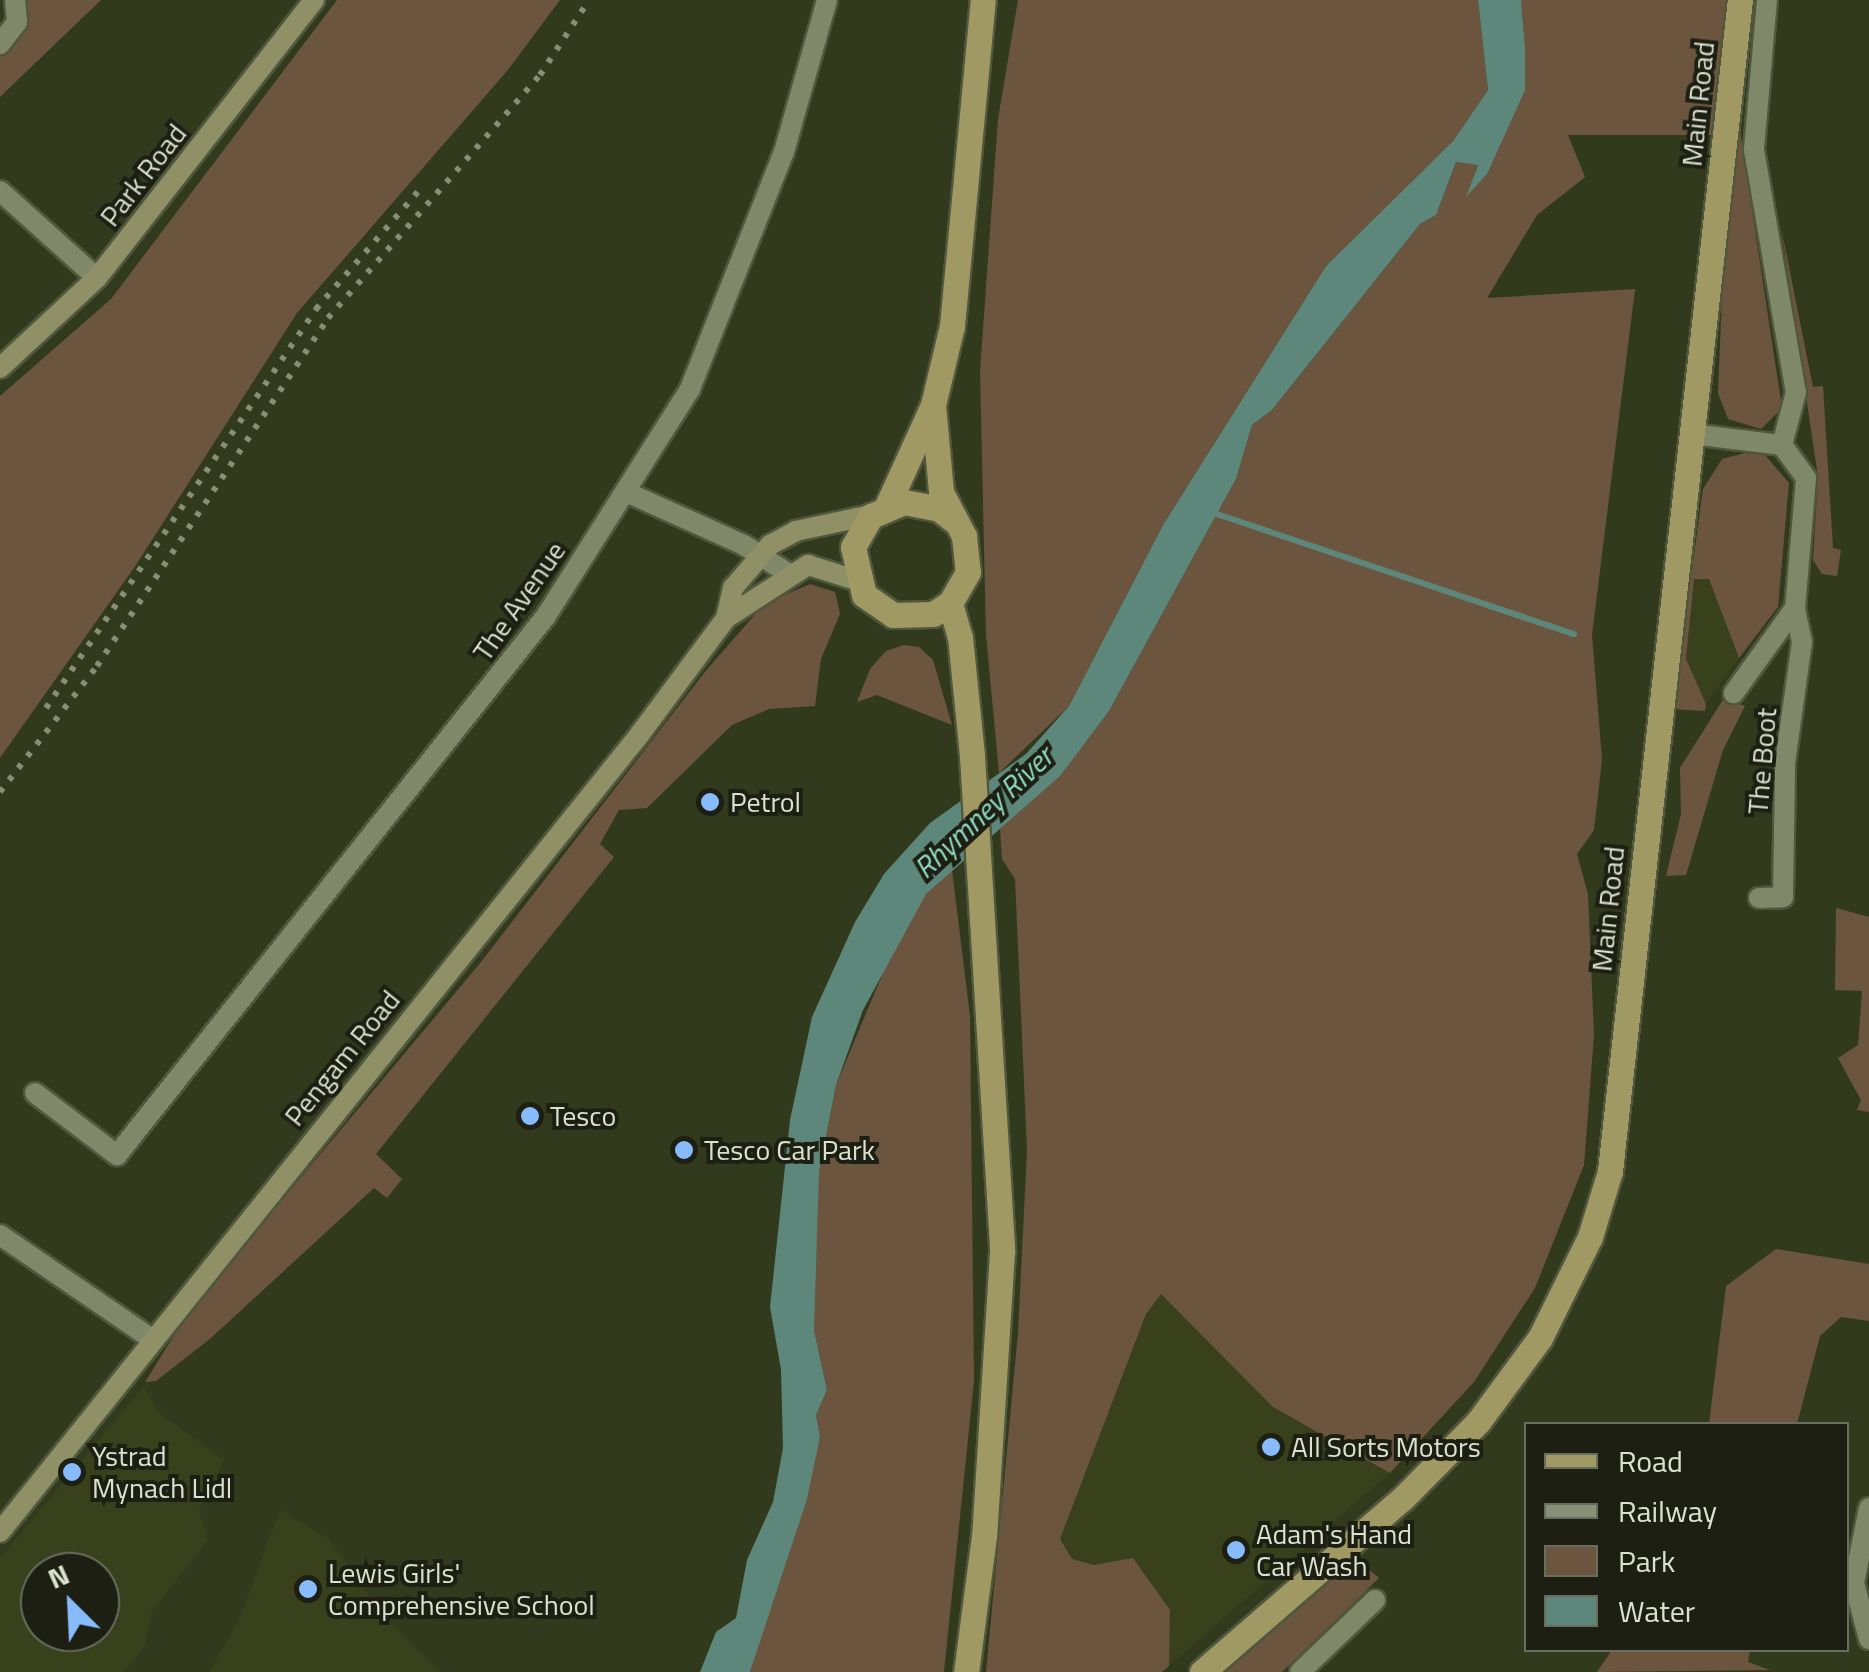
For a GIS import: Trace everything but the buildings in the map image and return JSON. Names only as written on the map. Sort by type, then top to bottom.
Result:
[{"type":"main road","points":[[933,405],[881,510],[853,547],[856,580],[876,606],[893,615],[923,616],[950,603],[968,572],[964,536],[953,520],[938,474],[933,405],[965,240],[983,0]]},
{"type":"main road","points":[[978,71],[992,0]]},
{"type":"main road","name":"Main Road","points":[[1202,1672],[1402,1498],[1478,1422],[1540,1338],[1590,1237],[1610,1171],[1740,0]]},
{"type":"main road","points":[[881,510],[921,504],[953,520]]},
{"type":"main road","points":[[950,603],[960,636],[972,756],[1002,1252],[984,1536],[966,1672]]},
{"type":"street","points":[[0,44],[17,22],[15,0]]},
{"type":"street","name":"Park Road","points":[[0,368],[97,278],[314,0]]},
{"type":"street","name":"The Avenue","points":[[36,1093],[117,1155],[442,753],[546,616],[690,389],[784,152],[826,0]]},
{"type":"street","name":"Main Road","points":[[1767,0],[1754,150],[1796,392],[1782,444]]},
{"type":"street","points":[[0,191],[97,278]]},
{"type":"street","points":[[1692,434],[1782,444],[1806,478],[1795,608],[1734,693]]},
{"type":"street","points":[[626,492],[788,574],[808,565],[856,580]]},
{"type":"street","name":"Pengam Road","points":[[726,618],[733,588],[759,557],[796,531],[881,510]]},
{"type":"street","name":"Pengam Road","points":[[0,1532],[640,734],[726,618],[788,574]]},
{"type":"street","name":"The Boot","points":[[1759,898],[1783,897],[1785,763],[1802,642],[1795,608]]},
{"type":"street","points":[[0,1235],[152,1339]]},
{"type":"street","points":[[1869,1508],[1854,1582],[1869,1639]]},
{"type":"street","points":[[1300,1672],[1375,1600]]},
{"type":"shaded area","points":[[1694,578],[1709,579],[1739,658],[1706,704],[1686,659]]},
{"type":"shaded area","points":[[1161,1293],[1273,1407],[1390,1473],[1169,1666],[1169,1610],[1094,1565],[1072,1559],[1060,1539],[1146,1314]]},
{"type":"shaded area","points":[[144,1386],[159,1413],[224,1460],[199,1511],[208,1540],[152,1611],[145,1645],[124,1672],[0,1672],[0,1558]]},
{"type":"shaded area","name":"Lewis Girls' Comprehensive School","points":[[280,1510],[330,1540],[379,1611],[441,1672],[210,1672],[241,1615]]},
{"type":"green space","points":[[19,0],[101,0],[0,97],[0,50]]},
{"type":"green space","points":[[337,0],[560,0],[507,71],[297,313],[136,565],[0,758],[0,396],[111,299]]},
{"type":"green space","points":[[1018,0],[1478,0],[1488,90],[1453,141],[1326,266],[1163,525],[1069,706],[999,773],[986,635],[980,371],[998,119]]},
{"type":"green space","points":[[1521,0],[1727,0],[1712,135],[1568,135],[1585,177],[1537,215],[1487,298],[1635,289],[1592,635],[1602,759],[1594,830],[1577,854],[1588,894],[1594,1035],[1584,1165],[1535,1288],[1474,1382],[1390,1473],[1273,1407],[1161,1294],[1146,1314],[1060,1539],[1072,1559],[1094,1565],[1133,1558],[1170,1610],[1169,1666],[1162,1672],[986,1672],[1018,1333],[1027,1150],[1015,879],[1002,859],[1000,829],[1059,776],[1109,711],[1236,479],[1252,425],[1272,410],[1420,224],[1436,215],[1456,162],[1478,164],[1468,194],[1487,174],[1525,47]]},
{"type":"green space","points":[[1740,131],[1782,408],[1761,429],[1728,419],[1718,393],[1724,248]]},
{"type":"green space","points":[[1781,227],[1813,387],[1823,386],[1833,548],[1841,550],[1837,576],[1822,574],[1813,560],[1818,477]]},
{"type":"green space","points":[[1745,453],[1765,455],[1789,483],[1778,607],[1739,658],[1709,579],[1694,579],[1686,659],[1706,704],[1705,711],[1673,709],[1703,489],[1722,459]]},
{"type":"green space","points":[[810,584],[835,592],[840,614],[821,659],[815,706],[769,709],[732,725],[647,808],[619,810],[600,844],[614,857],[376,1154],[402,1179],[387,1198],[374,1188],[211,1338],[156,1381],[145,1382],[190,1310],[481,962],[704,673],[764,604]]},
{"type":"green space","points":[[904,645],[919,647],[933,660],[952,725],[877,695],[857,702],[870,669],[886,651]]},
{"type":"green space","points":[[1724,698],[1745,706],[1723,750],[1686,875],[1666,876],[1681,814],[1680,768]]},
{"type":"green space","points":[[952,870],[970,1016],[974,1381],[944,1672],[750,1672],[820,1438],[816,1415],[827,1390],[814,1330],[813,1255],[819,1172],[836,1085],[898,937],[926,894]]},
{"type":"green space","points":[[1836,908],[1869,917],[1869,1112],[1857,1110],[1861,1100],[1838,1058],[1858,1045],[1862,991],[1835,990]]},
{"type":"green space","points":[[1776,1249],[1869,1264],[1869,1321],[1841,1317],[1820,1336],[1798,1422],[1709,1422],[1726,1286]]},
{"type":"green space","points":[[1353,1556],[1379,1578],[1282,1672],[1223,1672]]},
{"type":"green space","points":[[1611,1652],[1750,1652],[1748,1662],[1770,1670],[1597,1672]]},
{"type":"water","name":"Rhymney River","points":[[1478,0],[1521,0],[1525,47],[1525,90],[1487,174],[1466,197],[1478,165],[1456,162],[1436,215],[1420,224],[1272,410],[1252,425],[1236,479],[1109,711],[1060,776],[926,894],[863,1010],[836,1085],[819,1172],[814,1330],[827,1390],[816,1415],[820,1437],[807,1499],[750,1672],[700,1672],[716,1632],[736,1618],[747,1560],[773,1502],[783,1448],[781,1370],[770,1307],[790,1120],[812,1017],[855,922],[884,874],[930,823],[1026,754],[1069,706],[1163,525],[1326,266],[1453,141],[1488,90]]},
{"type":"waterway","points":[[1211,512],[1574,634]]},
{"type":"railway","points":[[0,792],[97,666],[328,318],[540,75],[589,0]]},
{"type":"railway","points":[[46,708],[316,309],[423,186]]},
{"type":"place","name":"Petrol","points":[[710,802]]},
{"type":"place","name":"Tesco","points":[[530,1116]]},
{"type":"place","name":"Tesco Car Park","points":[[684,1150]]},
{"type":"place","name":"All Sorts Motors","points":[[1271,1447]]},
{"type":"place","name":"Ystrad Mynach Lidl","points":[[72,1472]]},
{"type":"place","name":"Adam's Hand Car Wash","points":[[1236,1550]]},
{"type":"place","name":"Lewis Girls' Comprehensive School","points":[[308,1589]]}]
